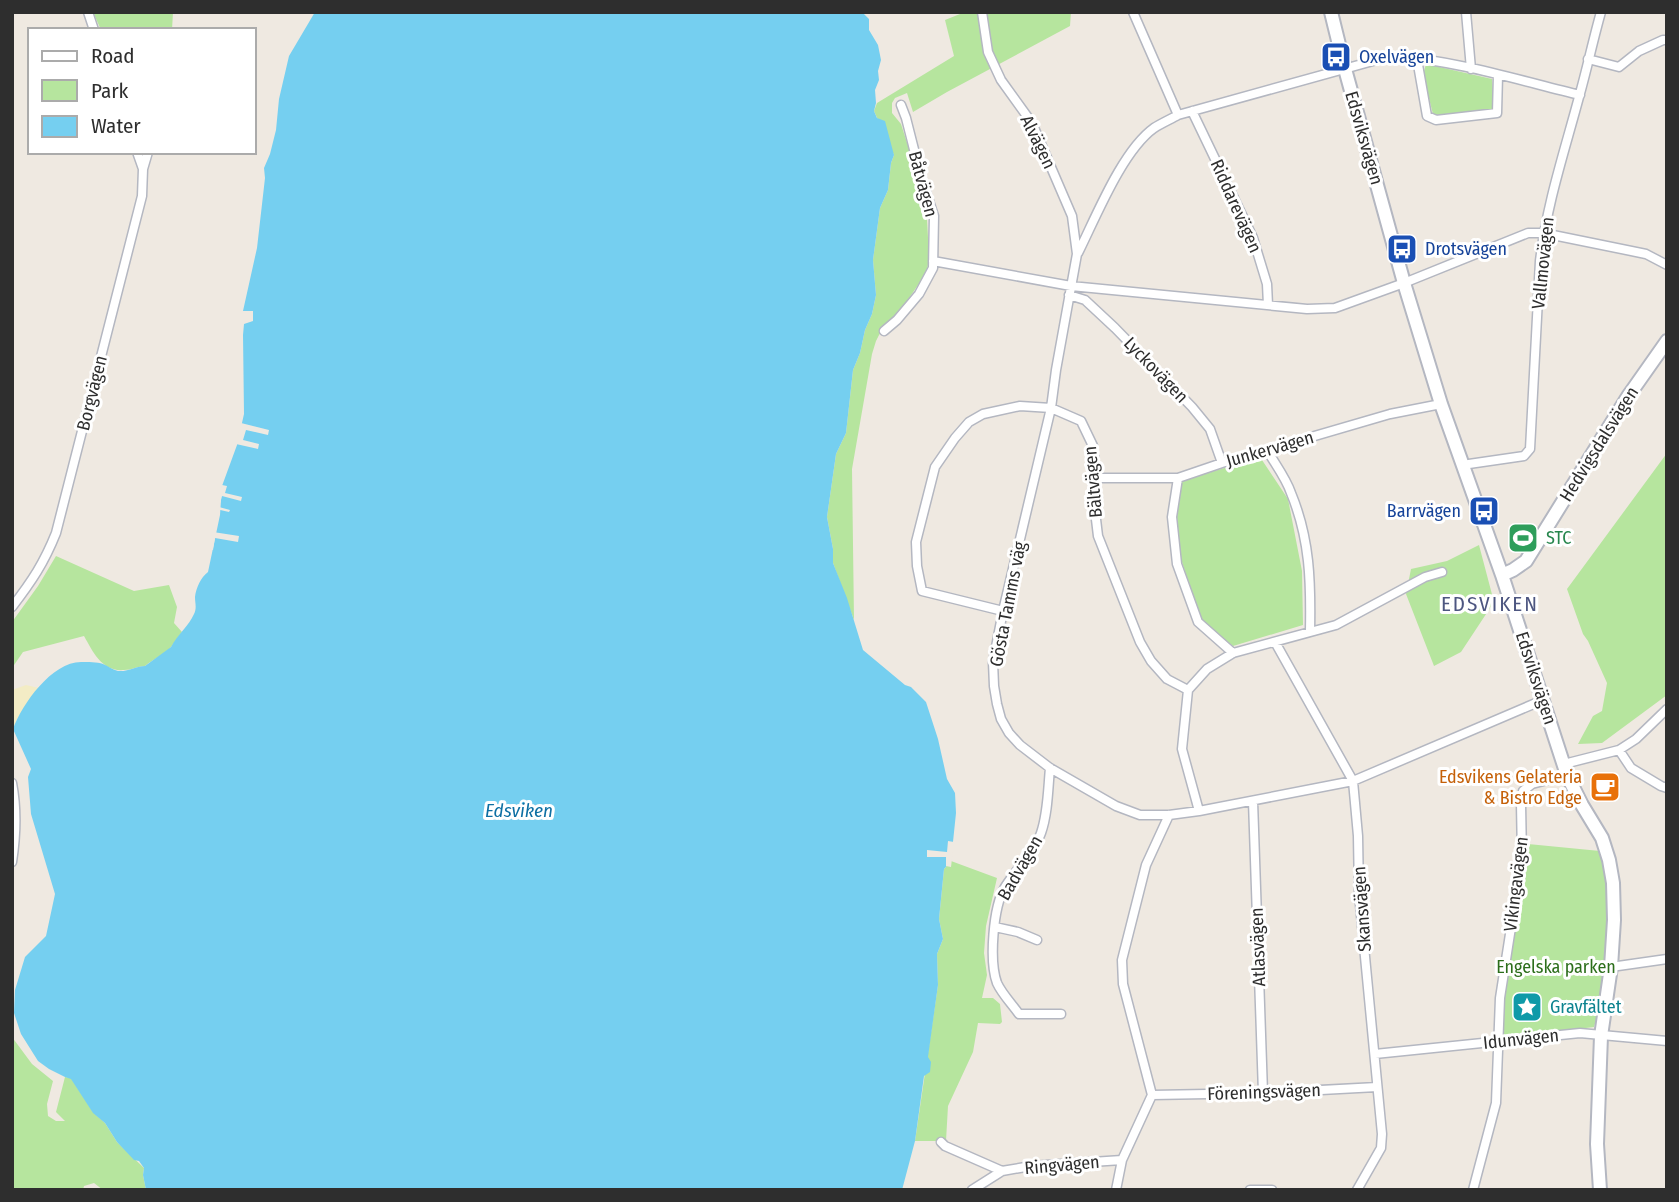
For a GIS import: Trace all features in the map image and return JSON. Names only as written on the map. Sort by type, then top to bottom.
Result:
[{"type":"street","name":"Alvägen","points":[[982,12],[988,51],[1001,80],[1032,123],[1072,216],[1077,254],[1071,286]]},
{"type":"street","points":[[1133,12],[1178,115]]},
{"type":"street","name":"Edsviksvägen","points":[[1331,12],[1404,283],[1441,404],[1502,575],[1566,769],[1582,805],[1602,838],[1609,860],[1615,920],[1601,1036],[1597,1144],[1600,1190]]},
{"type":"street","points":[[1466,12],[1471,69]]},
{"type":"street","name":"Vallmovägen","points":[[1462,465],[1524,456],[1530,449],[1543,233],[1556,174],[1601,12]]},
{"type":"street","points":[[1587,59],[1619,67],[1639,51],[1667,40]]},
{"type":"street","points":[[1077,254],[1126,160],[1141,141],[1154,128],[1192,110],[1391,56],[1471,69],[1580,95]]},
{"type":"street","points":[[1417,59],[1427,116],[1436,120],[1497,113],[1498,75]]},
{"type":"street","name":"Båtvägen","points":[[884,331],[919,294],[933,268],[934,216],[901,106]]},
{"type":"street","name":"Riddarevägen","points":[[1192,110],[1253,238],[1267,284],[1268,305]]},
{"type":"street","name":"Borgvägen","points":[[138,154],[143,169]]},
{"type":"street","name":"Borgvägen","points":[[12,607],[33,579],[56,533],[142,196],[143,169],[147,154]]},
{"type":"street","points":[[933,261],[1071,286],[1307,309],[1335,308],[1528,233],[1543,233],[1646,254],[1667,265]]},
{"type":"street","name":"Gösta Tamms väg","points":[[1071,286],[1051,408],[993,662],[994,686],[1001,719],[1020,745],[1049,768],[1116,806],[1140,815],[1169,815],[1353,781],[1543,700]]},
{"type":"street","name":"Lyckovägen","points":[[1071,286],[1192,407],[1210,429],[1222,463]]},
{"type":"street","name":"Hedvigsdalsvägen","points":[[1502,575],[1526,561],[1629,395],[1667,341]]},
{"type":"street","name":"Junkervägen","points":[[1096,478],[1178,478],[1390,414],[1441,404]]},
{"type":"street","name":"Bältvägen","points":[[1003,611],[922,591],[916,542],[935,467],[969,422],[983,414],[1020,406],[1051,408],[1081,421],[1093,446],[1098,536],[1140,642],[1150,661],[1167,679],[1188,690]]},
{"type":"street","points":[[1267,450],[1291,491],[1304,535],[1311,579],[1310,631]]},
{"type":"street","points":[[1178,478],[1171,517],[1177,564],[1198,622],[1233,653]]},
{"type":"street","points":[[1199,811],[1182,749],[1188,690],[1207,669],[1233,653],[1336,625],[1425,577],[1442,572]]},
{"type":"street","name":"Skansvägen","points":[[1275,642],[1353,781],[1359,894],[1382,1134],[1381,1148],[1357,1190]]},
{"type":"street","points":[[1566,769],[1619,750],[1636,739],[1667,709]]},
{"type":"street","points":[[1619,750],[1631,768],[1667,788]]},
{"type":"street","name":"Badvägen","points":[[1049,768],[1041,835],[1003,889],[997,904],[992,948],[998,985],[1019,1014],[1061,1014]]},
{"type":"street","name":"Vikingavägen","points":[[1473,1190],[1496,1103],[1500,998],[1522,857],[1523,790],[1566,769]]},
{"type":"street","points":[[12,783],[15,799],[12,862]]},
{"type":"street","name":"Atlasvägen","points":[[1253,801],[1263,1093]]},
{"type":"street","points":[[1116,1190],[1122,1160],[1152,1095],[1123,984],[1122,960],[1146,865],[1169,815]]},
{"type":"street","name":"Badvägen","points":[[995,927],[1037,940]]},
{"type":"street","points":[[1611,967],[1667,959]]},
{"type":"street","name":"Idunvägen","points":[[1374,1054],[1580,1033],[1667,1041]]},
{"type":"street","name":"Föreningsvägen","points":[[1152,1095],[1377,1087]]},
{"type":"street","name":"Ringvägen","points":[[941,1142],[1002,1171]]},
{"type":"street","name":"Ringvägen","points":[[972,1190],[1002,1171],[1031,1166],[1122,1160]]},
{"type":"street","points":[[1250,1190],[1272,1190]]},
{"type":"green space","points":[[93,12],[173,12],[172,28],[100,28]]},
{"type":"green space","points":[[965,12],[1071,12],[1070,26],[913,112],[907,93],[895,98],[892,103],[892,113],[901,124],[918,177],[916,182],[921,191],[927,219],[929,256],[927,272],[881,331],[872,354],[852,469],[854,620],[833,563],[827,517],[836,454],[846,433],[853,370],[876,295],[873,260],[880,208],[888,190],[894,155],[874,111],[877,103],[954,56],[945,20]]},
{"type":"green space","points":[[1426,64],[1492,79],[1494,106],[1490,112],[1440,117],[1433,114],[1423,75]]},
{"type":"green space","points":[[1667,453],[1667,695],[1602,743],[1578,744],[1593,716],[1602,711],[1607,683],[1583,634],[1567,589]]},
{"type":"green space","points":[[1260,457],[1288,499],[1302,571],[1303,625],[1233,646],[1202,623],[1181,559],[1177,517],[1182,481]]},
{"type":"green space","points":[[1479,545],[1494,602],[1461,652],[1434,666],[1406,594],[1411,569],[1447,561]]},
{"type":"green space","points":[[56,556],[134,591],[169,585],[177,607],[174,623],[182,632],[171,647],[145,666],[116,670],[110,668],[95,654],[84,636],[23,652],[12,668],[12,622]]},
{"type":"green space","name":"Engelska parken","points":[[1528,844],[1600,851],[1608,903],[1605,972],[1594,1027],[1503,1038],[1504,988]]},
{"type":"green space","points":[[951,861],[997,878],[986,926],[984,953],[987,975],[982,998],[993,998],[1000,1004],[1002,1022],[978,1023],[973,1052],[948,1106],[946,1141],[915,1141],[938,985],[937,954],[943,939],[939,919],[944,869]]},
{"type":"green space","points":[[12,1037],[32,1064],[53,1081],[47,1104],[48,1116],[56,1121],[65,1121],[56,1112],[65,1077],[71,1078],[117,1142],[144,1168],[146,1190],[103,1190],[94,1183],[84,1186],[83,1190],[12,1190]]},
{"type":"sand","points":[[26,685],[39,688],[13,729],[12,690]]},
{"type":"water","name":"Edsviken","points":[[315,12],[862,12],[869,19],[869,30],[878,45],[881,60],[874,111],[877,118],[885,121],[894,155],[888,190],[880,208],[873,260],[876,295],[853,370],[846,433],[836,454],[827,517],[833,563],[863,650],[926,702],[947,779],[955,793],[956,813],[951,861],[944,869],[939,919],[943,939],[937,954],[938,985],[928,1057],[931,1062],[930,1072],[924,1076],[915,1141],[902,1190],[146,1190],[144,1168],[139,1161],[134,1160],[117,1142],[105,1123],[93,1113],[71,1079],[38,1061],[21,1034],[14,1013],[15,990],[25,957],[46,936],[55,894],[31,814],[28,777],[31,769],[13,729],[31,697],[59,669],[81,662],[101,663],[118,671],[145,666],[171,647],[194,614],[196,590],[208,572],[220,515],[222,486],[237,445],[244,414],[243,335],[244,324],[253,321],[253,311],[243,311],[257,248],[264,168],[276,130],[279,99],[289,56]]},
{"type":"pier","points":[[241,423],[269,430],[268,435],[246,430],[243,440],[259,444],[258,449],[236,444]]},
{"type":"pier","points":[[222,485],[227,486],[225,493],[242,497],[241,501],[222,496],[219,507],[230,510],[229,512],[216,509],[218,491]]},
{"type":"pier","points":[[213,532],[239,536],[238,542],[215,538],[213,550],[210,549]]},
{"type":"pier","points":[[948,841],[954,842],[951,867],[946,866],[946,857],[927,857],[927,850],[947,852]]},
{"type":"place","name":"Oxelvägen","points":[[1336,57]]},
{"type":"place","name":"Drotsvägen","points":[[1402,249]]},
{"type":"place","name":"Barrvägen","points":[[1484,511]]},
{"type":"place","name":"STC","points":[[1523,538]]},
{"type":"place","name":"Edsvikens Gelateria & Bistro Edge","points":[[1605,787]]},
{"type":"place","name":"Gravfältet","points":[[1527,1007]]},
{"type":"district","name":"EDSVIKEN","points":[[1490,604]]}]
